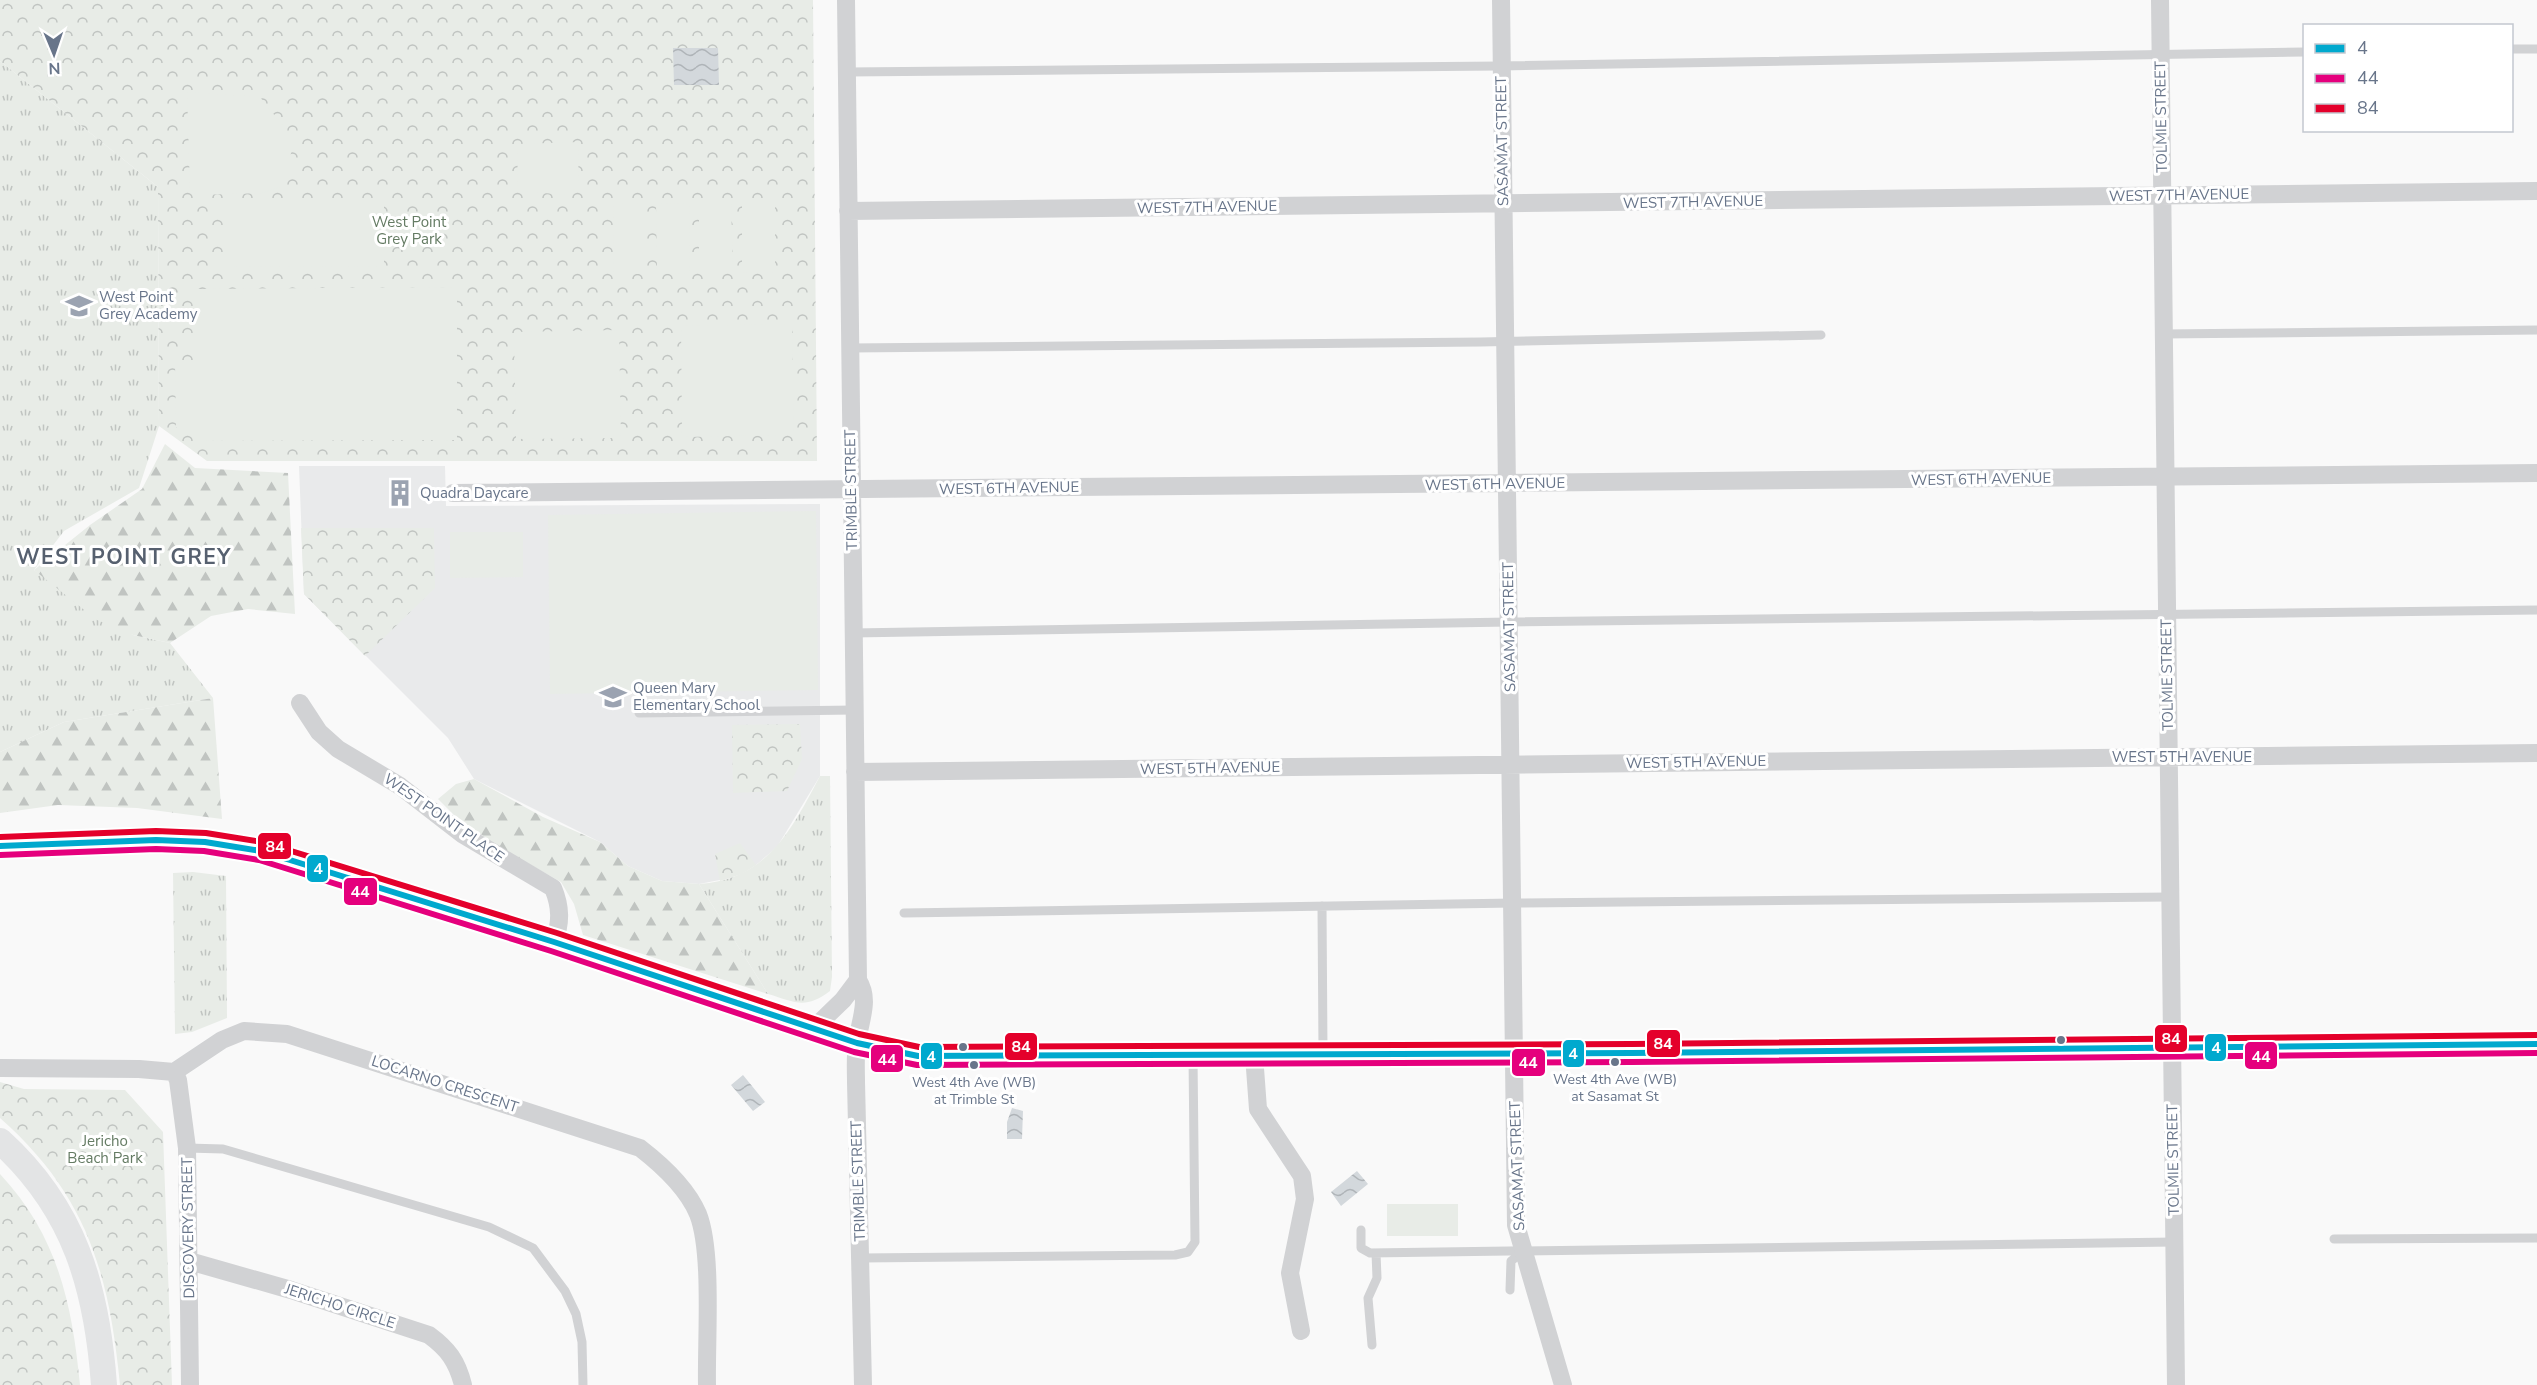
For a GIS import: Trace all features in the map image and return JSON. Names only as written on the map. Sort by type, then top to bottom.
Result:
[{"type":"main road","points":[[0,846],[156,840],[205,842],[261,851],[554,942],[857,1043],[918,1056],[2172,1049],[2537,1044]]},
{"type":"main road","points":[[0,1141],[21,1161],[45,1192],[57,1210],[72,1241],[93,1298],[104,1385]]},
{"type":"street","name":"TRIMBLE STREET","points":[[846,0],[858,980],[864,990],[863,1015],[857,1043],[863,1385]]},
{"type":"street","name":"SASAMAT STREET","points":[[1501,0],[1516,1225],[1563,1385]]},
{"type":"street","name":"TOLMIE STREET","points":[[2160,0],[2176,1385]]},
{"type":"street","name":"WEST 7TH AVENUE","points":[[848,211],[2537,191]]},
{"type":"street","name":"WEST 6TH AVENUE","points":[[453,493],[2537,473]]},
{"type":"street","name":"WEST POINT PLACE","points":[[300,704],[319,732],[338,749],[400,786],[462,834],[553,888],[560,912],[560,927],[554,942]]},
{"type":"street","name":"WEST 5TH AVENUE","points":[[855,772],[2537,753]]},
{"type":"street","points":[[813,1029],[843,1000],[858,980]]},
{"type":"street","name":"LOCARNO CRESCENT","points":[[174,1072],[222,1040],[244,1031],[287,1034],[640,1148],[661,1165],[698,1214],[706,1266],[707,1385]]},
{"type":"street","points":[[1254,1055],[1258,1109],[1302,1176],[1305,1199],[1290,1273],[1301,1331]]},
{"type":"street","points":[[0,1068],[139,1069],[174,1072]]},
{"type":"street","name":"DISCOVERY STREET","points":[[174,1072],[178,1080],[187,1148],[190,1385]]},
{"type":"street","name":"JERICHO CIRCLE","points":[[189,1261],[429,1335],[446,1348],[456,1362],[463,1385]]},
{"type":"lane","points":[[2513,49],[2537,49]]},
{"type":"lane","points":[[847,72],[1502,66],[2303,52]]},
{"type":"lane","points":[[2163,334],[2537,330]]},
{"type":"lane","points":[[850,348],[1821,335]]},
{"type":"lane","points":[[853,633],[1509,622],[2537,610]]},
{"type":"lane","points":[[639,713],[854,710]]},
{"type":"lane","points":[[904,913],[1513,903],[2170,897]]},
{"type":"lane","points":[[1322,906],[1323,1054]]},
{"type":"lane","points":[[861,1258],[1175,1255],[1188,1252],[1195,1242],[1192,1055]]},
{"type":"lane","points":[[187,1148],[223,1149],[489,1227],[532,1248],[565,1291],[576,1314],[582,1342],[583,1385]]},
{"type":"lane","points":[[1361,1230],[1361,1248],[1376,1253],[2174,1242]]},
{"type":"lane","points":[[2334,1239],[2537,1238]]},
{"type":"lane","points":[[1510,1290],[1511,1261],[1523,1252]]},
{"type":"lane","points":[[1372,1345],[1368,1298],[1377,1278],[1376,1253]]},
{"type":"shaded area","name":"Queen Mary Elementary School","points":[[299,466],[445,466],[446,506],[820,504],[820,776],[777,847],[756,865],[730,878],[699,884],[662,881],[628,866],[600,842],[474,779],[448,738],[304,594]]},
{"type":"green space","name":"West Point Grey Park","points":[[0,0],[813,0],[817,461],[207,461],[159,426],[158,187],[0,61]]},
{"type":"green space","name":"West Point Grey Academy","points":[[0,61],[158,187],[159,426],[139,488],[64,531],[34,570],[133,635],[170,643],[213,698],[64,722],[0,752]]},
{"type":"green space","points":[[187,92],[260,97],[295,141],[280,187],[262,193],[197,195],[190,189]]},
{"type":"green space","points":[[579,142],[578,184],[570,195],[517,191],[518,144]]},
{"type":"green space","points":[[224,202],[384,202],[384,267],[224,266]]},
{"type":"green space","points":[[742,202],[775,202],[775,272],[742,273]]},
{"type":"green space","points":[[613,203],[647,204],[647,274],[614,274]]},
{"type":"green space","points":[[689,203],[690,273],[657,274],[656,204]]},
{"type":"green space","points":[[699,203],[731,203],[733,273],[699,274]]},
{"type":"green space","points":[[457,287],[457,440],[196,441],[196,433],[182,433],[176,427],[175,362],[196,362],[196,289]]},
{"type":"green space","points":[[792,324],[794,435],[682,437],[681,326]]},
{"type":"green space","points":[[619,330],[621,438],[516,439],[514,332]]},
{"type":"green space","points":[[165,444],[195,468],[288,473],[295,614],[248,609],[211,616],[170,643],[133,635],[97,620],[34,570],[90,525],[142,489]]},
{"type":"green space","points":[[816,511],[818,690],[550,694],[548,515]]},
{"type":"green space","points":[[301,528],[434,528],[435,588],[365,656],[304,594]]},
{"type":"green space","points":[[450,532],[523,532],[523,577],[450,578]]},
{"type":"green space","points":[[213,698],[222,819],[137,808],[58,805],[0,813],[0,752],[64,722]]},
{"type":"green space","points":[[800,724],[802,759],[787,791],[733,793],[732,725]]},
{"type":"green space","points":[[820,776],[830,776],[832,977],[830,991],[814,1001],[800,1003],[768,994],[699,884],[723,880],[743,873],[760,862],[774,848],[799,815]]},
{"type":"green space","points":[[474,779],[543,817],[600,842],[628,866],[662,881],[699,884],[768,994],[583,935],[574,904],[561,882],[499,847],[456,817],[438,799],[456,784]]},
{"type":"green space","points":[[740,843],[756,865],[742,874],[720,881],[715,854]]},
{"type":"green space","points":[[193,872],[226,876],[227,1018],[192,1032],[175,1034],[173,873]]},
{"type":"green space","name":"Jericho Beach Park","points":[[0,1082],[24,1089],[125,1090],[163,1132],[172,1385],[120,1385],[109,1307],[88,1238],[54,1176],[30,1147],[0,1118]]},
{"type":"green space","points":[[0,1174],[36,1222],[59,1272],[72,1327],[80,1385],[0,1385]]},
{"type":"green space","points":[[1387,1204],[1458,1204],[1458,1236],[1387,1236]]},
{"type":"water","points":[[673,48],[718,48],[719,85],[674,85]]},
{"type":"water","points":[[743,1075],[765,1102],[753,1111],[731,1085]]},
{"type":"water","points":[[1012,1108],[1023,1111],[1022,1139],[1007,1139],[1007,1122]]},
{"type":"water","points":[[1357,1171],[1368,1184],[1341,1206],[1331,1192]]},
{"type":"transit line","name":"84","points":[[0,837],[156,831],[206,833],[262,842],[557,933],[859,1034],[919,1047],[1632,1044],[2537,1035]]},
{"type":"transit line","name":"4","points":[[0,846],[156,840],[205,842],[261,851],[554,942],[857,1043],[918,1056],[1632,1053],[2537,1044]]},
{"type":"transit line","name":"44","points":[[0,855],[156,849],[204,851],[259,860],[551,951],[854,1052],[917,1065],[1632,1062],[2537,1053]]},
{"type":"place","name":"West Point Grey Academy","points":[[79,306]]},
{"type":"place","name":"Quadra Daycare","points":[[400,493]]},
{"type":"place","name":"Queen Mary Elementary School","points":[[613,697]]},
{"type":"place","name":"West 4th Ave (WB) at Sasamat St","points":[[1615,1062]]},
{"type":"place","name":"West 4th Ave (WB) at Trimble St","points":[[974,1065]]},
{"type":"district","name":"WEST POINT GREY","points":[[124,557]]}]
